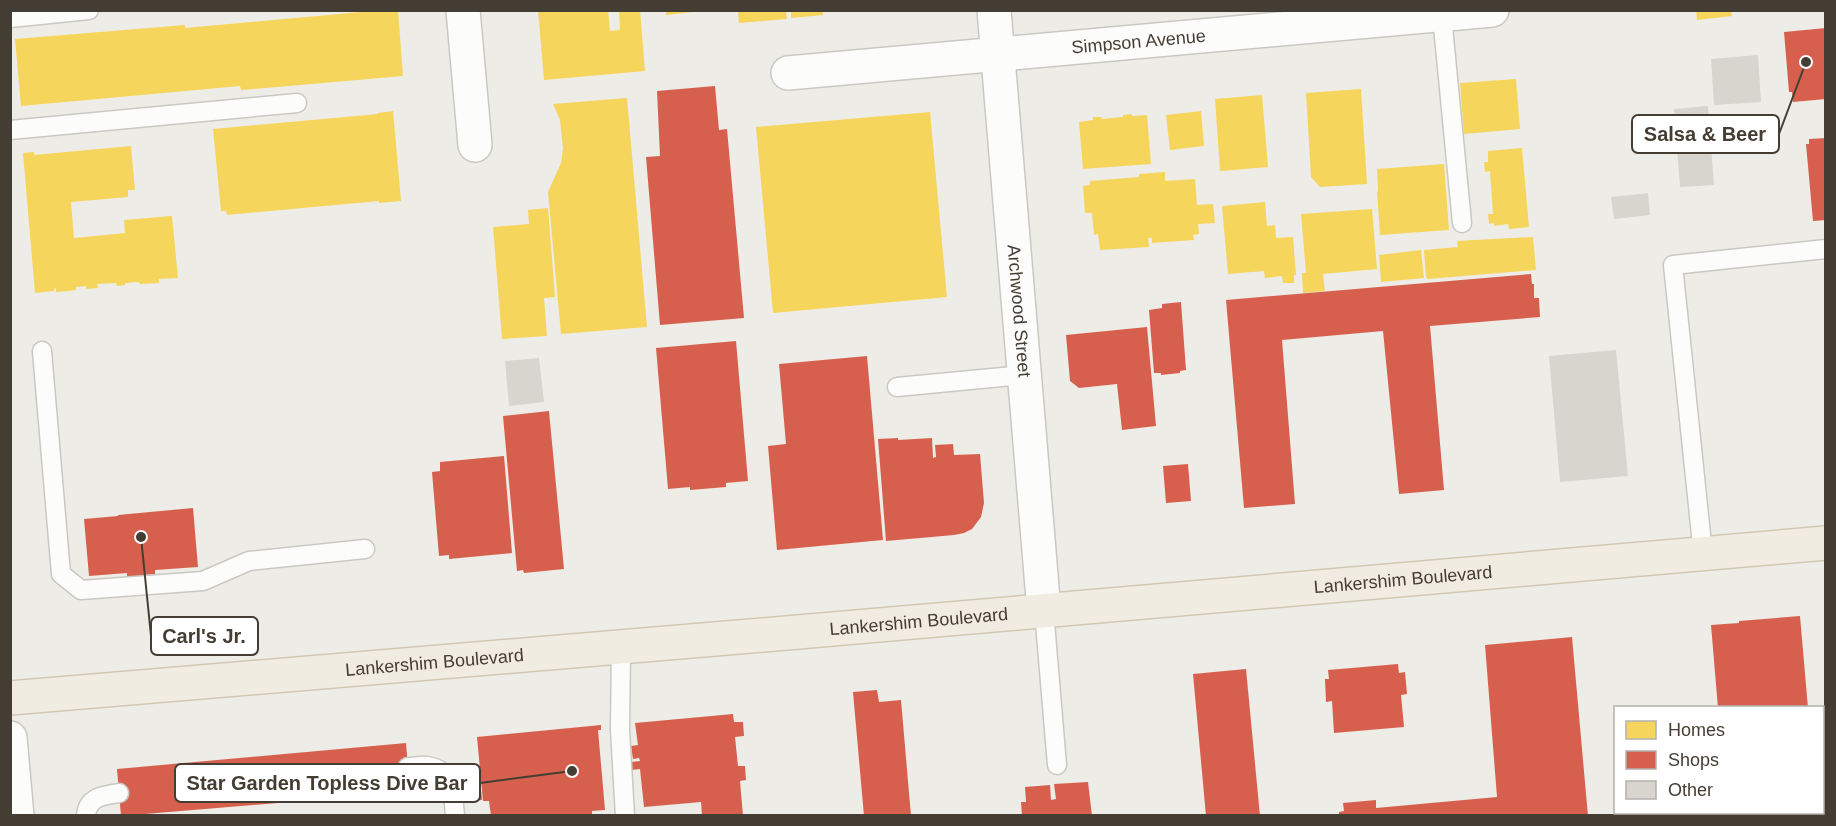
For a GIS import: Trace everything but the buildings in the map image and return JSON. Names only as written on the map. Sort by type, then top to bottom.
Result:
[{"type":"main road","name":"Lankershim Boulevard","points":[[10,698],[1826,543]]},
{"type":"street","points":[[462,10],[475,145]]},
{"type":"street","name":"Archwood Street","points":[[994,10],[1044,611]]},
{"type":"street","name":"Simpson Avenue","points":[[788,73],[1492,11]]},
{"type":"street","points":[[10,738],[17,816]]},
{"type":"lane","points":[[10,18],[89,10]]},
{"type":"lane","points":[[1442,16],[1462,223]]},
{"type":"lane","points":[[10,130],[297,103]]},
{"type":"lane","points":[[1703,554],[1673,265],[1826,249]]},
{"type":"lane","points":[[42,351],[61,574],[81,590],[202,581],[249,561],[365,549]]},
{"type":"lane","points":[[897,387],[1023,375]]},
{"type":"lane","points":[[1044,611],[1057,765]]},
{"type":"lane","points":[[621,647],[620,730],[625,816]]},
{"type":"lane","points":[[408,767],[428,766],[444,773],[452,785],[455,816]]},
{"type":"lane","points":[[86,816],[87,808],[93,800],[119,793]]},
{"type":"place","name":"Salsa & Beer","points":[[1806,62]]},
{"type":"place","name":"Carl's Jr.","points":[[141,537]]},
{"type":"place","name":"Star Garden Topless Dive Bar","points":[[572,771]]}]
